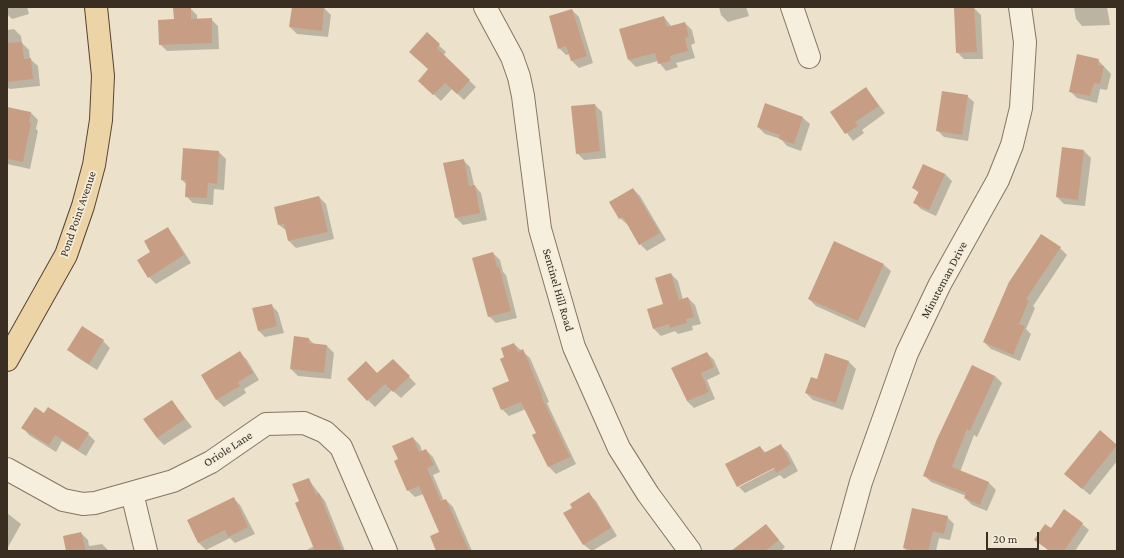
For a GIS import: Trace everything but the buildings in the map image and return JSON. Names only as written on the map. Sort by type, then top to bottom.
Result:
[{"type":"main road","name":"Pond Point Avenue","points":[[7,360],[66,255],[84,206],[94,165],[101,120],[103,76],[96,7]]},
{"type":"street","name":"Sentinel Hill Road","points":[[485,7],[512,57],[519,77],[523,96],[540,229],[574,347],[619,448],[648,494],[690,551]]},
{"type":"street","points":[[792,7],[809,57]]},
{"type":"street","name":"Minuteman Drive","points":[[842,551],[861,482],[907,353],[940,284],[998,180],[1012,145],[1021,108],[1025,42],[1020,7]]},
{"type":"street","name":"Oriole Lane","points":[[7,469],[54,496],[73,503],[95,502],[132,494],[173,480],[211,462],[266,424],[304,423],[325,432],[341,447],[386,551]]},
{"type":"street","points":[[132,494],[146,551]]}]
